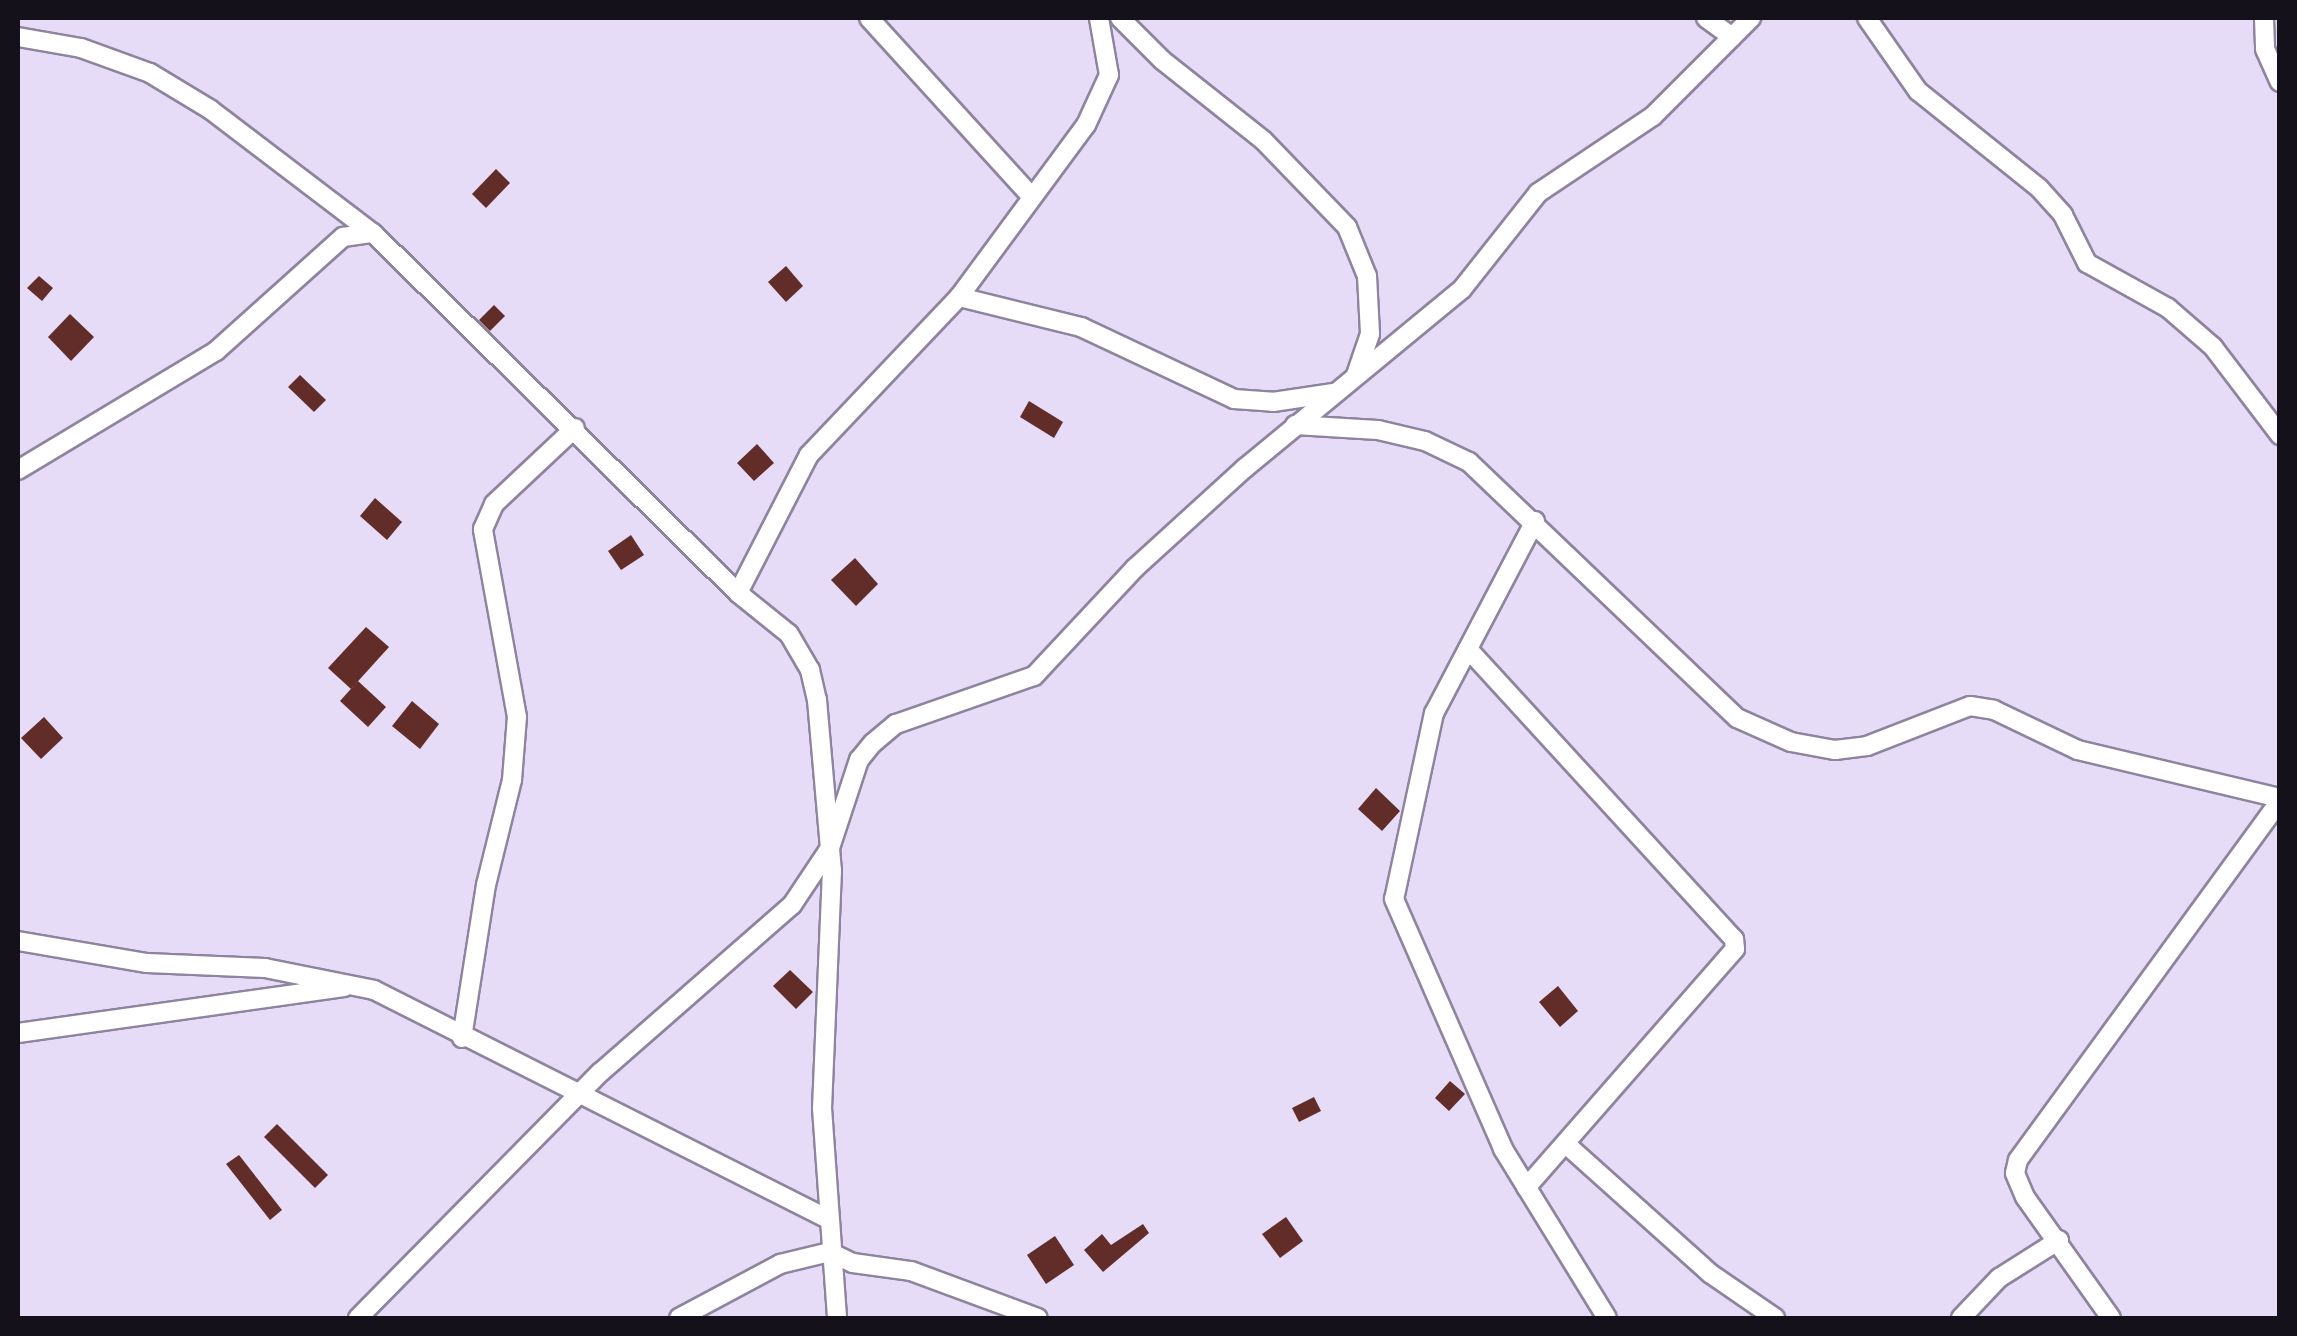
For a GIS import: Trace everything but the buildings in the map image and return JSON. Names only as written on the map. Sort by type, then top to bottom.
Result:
[{"type":"street","points":[[870,18],[1032,196]]},
{"type":"street","points":[[738,593],[810,455],[959,296],[1106,92],[1110,51],[1099,18]]},
{"type":"street","points":[[1120,18],[1264,140],[1347,227],[1367,276],[1370,334],[1354,379]]},
{"type":"street","points":[[1706,18],[1732,37]]},
{"type":"street","points":[[358,1318],[582,1091],[792,904],[830,848],[859,760],[873,743],[896,724],[1034,676],[1135,568],[1490,260],[1538,193],[1653,116],[1751,18]]},
{"type":"street","points":[[1868,18],[1918,91],[2039,188],[2063,216],[2088,263],[2168,308],[2212,347],[2280,435]]},
{"type":"street","points":[[2264,18],[2265,49],[2280,82]]},
{"type":"street","points":[[18,36],[82,48],[150,74],[212,110],[374,234],[575,428],[738,593],[789,634],[810,670],[830,848],[822,1108],[836,1318]]},
{"type":"street","points":[[18,470],[216,351],[343,237],[364,230],[374,234]]},
{"type":"street","points":[[959,296],[1081,327],[1234,399],[1272,402],[1336,393]]},
{"type":"street","points":[[1296,425],[1378,430],[1425,441],[1468,462],[1535,521],[1737,718],[1791,742],[1834,750],[1867,746],[1970,706],[1994,710],[2078,750],[2280,800],[2018,1160],[2014,1173],[2025,1197],[2111,1318]]},
{"type":"street","points":[[462,1038],[486,885],[512,780],[516,717],[482,529],[494,504],[575,428]]},
{"type":"street","points":[[1535,521],[1434,712],[1394,899],[1466,1070],[1526,1188],[1607,1318]]},
{"type":"street","points":[[1468,649],[1734,938],[1729,959],[1526,1188]]},
{"type":"street","points":[[18,941],[66,954],[265,968],[355,985],[582,1091],[828,1220]]},
{"type":"street","points":[[18,1033],[355,985]]},
{"type":"street","points":[[1567,1145],[1711,1274],[1775,1318]]},
{"type":"street","points":[[1961,1318],[2000,1278],[2059,1240]]},
{"type":"street","points":[[679,1318],[780,1264],[830,1252],[853,1262],[911,1271],[1038,1318]]}]
